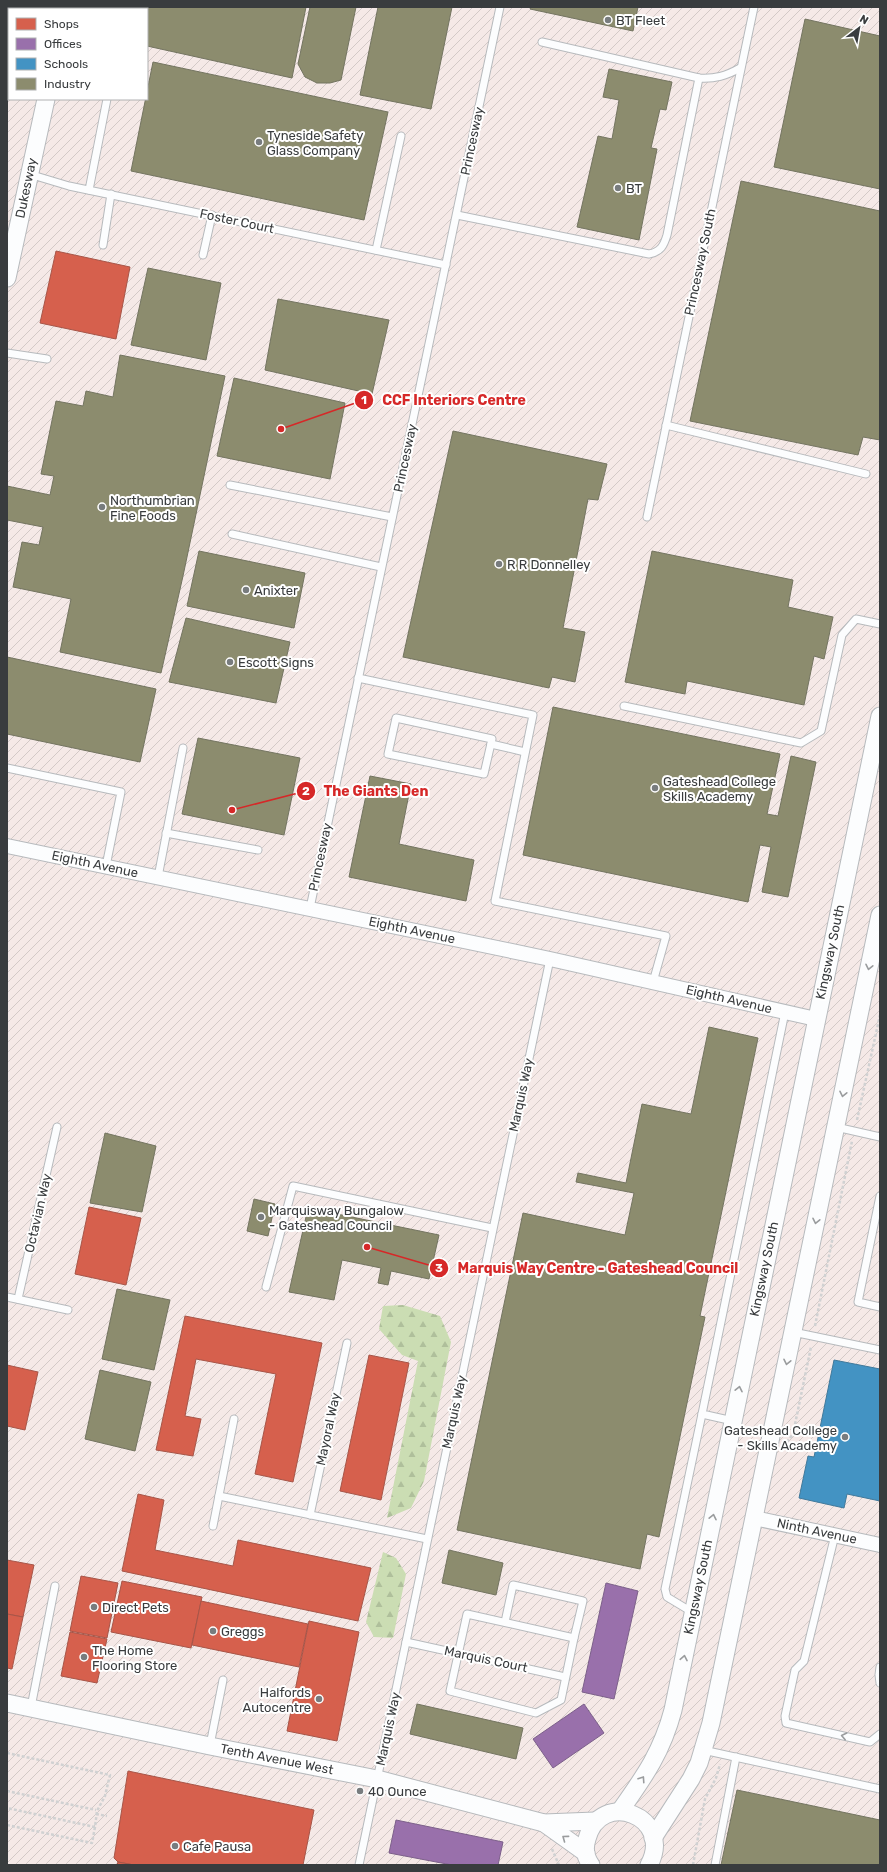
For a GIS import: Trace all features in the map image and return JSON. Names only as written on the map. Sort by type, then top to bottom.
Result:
[{"type":"street","name":"Dukesway","points":[[7,278],[46,100]]},
{"type":"street","name":"Kingsway South","points":[[620,1811],[645,1775],[664,1742],[673,1710],[880,716]]},
{"type":"street","name":"Eighth Avenue","points":[[7,846],[550,959],[816,1019]]},
{"type":"street","points":[[654,1838],[684,1791],[699,1763],[710,1723],[879,924]]},
{"type":"street","name":"Ninth Avenue","points":[[754,1518],[880,1545]]},
{"type":"street","name":"Tenth Avenue West","points":[[7,1702],[210,1746],[377,1779],[544,1823],[595,1822]]},
{"type":"street","points":[[588,1859],[587,1836],[595,1822],[610,1813],[620,1811],[628,1812],[642,1819],[651,1830],[654,1838],[654,1852],[649,1865]]},
{"type":"street","name":"Tenth Avenue West","points":[[544,1823],[588,1859]]},
{"type":"lane","name":"Princesway","points":[[310,908],[500,7]]},
{"type":"lane","name":"Princesway South","points":[[647,517],[754,7]]},
{"type":"lane","points":[[542,42],[699,78],[720,77],[740,68]]},
{"type":"lane","points":[[457,215],[650,254],[656,253],[664,244],[667,235],[699,78]]},
{"type":"lane","points":[[89,190],[107,100]]},
{"type":"lane","points":[[376,250],[401,136]]},
{"type":"lane","name":"Foster Court","points":[[29,174],[89,190],[446,265]]},
{"type":"lane","points":[[103,245],[111,194]]},
{"type":"lane","points":[[203,255],[212,216]]},
{"type":"lane","points":[[7,352],[47,360]]},
{"type":"lane","points":[[666,425],[866,474]]},
{"type":"lane","points":[[230,485],[392,517]]},
{"type":"lane","points":[[232,534],[381,567]]},
{"type":"lane","points":[[624,706],[801,743],[821,731],[842,635],[856,619],[880,624]]},
{"type":"lane","points":[[358,678],[533,715],[495,901],[666,936],[654,982]]},
{"type":"lane","points":[[396,718],[492,739],[491,744],[484,774],[388,754],[396,718]]},
{"type":"lane","points":[[491,744],[525,752]]},
{"type":"lane","points":[[158,877],[183,748]]},
{"type":"lane","points":[[7,768],[120,792],[106,866]]},
{"type":"lane","points":[[166,833],[258,850]]},
{"type":"lane","name":"Marquis Way","points":[[360,1865],[426,1540],[550,959]]},
{"type":"lane","points":[[693,1612],[667,1597],[665,1589],[785,1012]]},
{"type":"lane","name":"Octavian Way","points":[[18,1300],[57,1127]]},
{"type":"lane","points":[[836,1127],[880,1137]]},
{"type":"lane","points":[[266,1287],[293,1186],[492,1228]]},
{"type":"lane","points":[[880,1196],[879,1209],[858,1302],[880,1307]]},
{"type":"lane","points":[[7,1297],[68,1310]]},
{"type":"lane","points":[[793,1332],[880,1350]]},
{"type":"lane","name":"Mayoral Way","points":[[310,1515],[347,1343]]},
{"type":"lane","points":[[702,1414],[732,1421]]},
{"type":"lane","points":[[213,1526],[234,1419]]},
{"type":"lane","points":[[219,1496],[426,1540]]},
{"type":"lane","points":[[835,1535],[804,1661],[795,1670],[785,1716],[786,1723],[870,1742],[880,1734]]},
{"type":"lane","points":[[505,1622],[513,1585],[582,1600],[574,1638],[560,1700],[536,1713],[450,1691],[467,1614],[574,1638]]},
{"type":"lane","points":[[30,1708],[55,1586]]},
{"type":"lane","name":"Marquis Court","points":[[406,1642],[565,1677]]},
{"type":"lane","points":[[880,1667],[878,1675],[880,1683]]},
{"type":"lane","points":[[210,1746],[223,1680]]},
{"type":"lane","points":[[703,1750],[880,1789]]},
{"type":"lane","points":[[715,1865],[736,1757]]},
{"type":"path","points":[[7,1753],[110,1775],[105,1796],[96,1812],[92,1842],[7,1825]]},
{"type":"path","points":[[7,1791],[96,1812],[107,1816]]},
{"type":"path","points":[[7,1808],[95,1827]]},
{"type":"shaded area","points":[[7,7],[880,7],[880,1865],[7,1865]]},
{"type":"green space","points":[[403,1305],[440,1316],[451,1342],[424,1481],[411,1508],[387,1518],[418,1361],[402,1355],[379,1329],[383,1306]]},
{"type":"green space","points":[[383,1552],[396,1558],[406,1574],[393,1638],[374,1637],[366,1622]]},
{"type":"building: Shops","points":[[56,251],[130,267],[116,339],[40,323]]},
{"type":"building: Shops","points":[[89,1207],[141,1218],[126,1285],[75,1274]]},
{"type":"building: Shops","points":[[185,1316],[322,1343],[293,1482],[255,1474],[276,1374],[196,1359],[185,1416],[201,1419],[193,1456],[156,1450]]},
{"type":"building: Shops","points":[[369,1355],[409,1363],[381,1500],[340,1491]]},
{"type":"building: Shops","points":[[7,1365],[38,1372],[25,1430],[7,1426]]},
{"type":"building: Shops","points":[[138,1494],[164,1500],[155,1550],[233,1566],[238,1540],[371,1568],[358,1621],[122,1571]]},
{"type":"building: Shops","points":[[7,1560],[34,1565],[23,1617],[7,1614]]},
{"type":"building: Shops","name":"Direct Pets","points":[[81,1576],[118,1583],[107,1638],[70,1631]]},
{"type":"building: Shops","points":[[122,1581],[202,1597],[191,1648],[111,1632]]},
{"type":"building: Shops","points":[[201,1601],[308,1624],[299,1667],[192,1645]]},
{"type":"building: Shops","points":[[7,1614],[23,1617],[12,1669],[7,1668]]},
{"type":"building: Shops","name":"Halfords Autocentre","points":[[309,1621],[359,1632],[337,1741],[287,1731]]},
{"type":"building: Shops","name":"The Home Flooring Store","points":[[70,1632],[107,1639],[97,1683],[61,1676]]},
{"type":"building: Shops","points":[[128,1771],[314,1810],[303,1865],[134,1865],[118,1862],[114,1858]]},
{"type":"building: Shops","points":[[118,1862],[134,1865],[117,1865]]},
{"type":"building: Offices","points":[[606,1583],[638,1591],[614,1699],[582,1692]]},
{"type":"building: Offices","points":[[584,1704],[604,1733],[553,1768],[533,1739]]},
{"type":"building: Offices","points":[[396,1820],[503,1842],[498,1865],[452,1865],[389,1853]]},
{"type":"building: Schools","points":[[834,1360],[880,1369],[880,1501],[847,1494],[844,1508],[799,1498],[808,1456],[814,1457]]},
{"type":"building: Industry","points":[[7,7],[10,7],[8,8],[7,23]]},
{"type":"building: Industry","points":[[306,7],[292,78],[148,46],[148,8],[128,8]]},
{"type":"building: Industry","points":[[310,7],[356,7],[341,80],[330,83],[317,83],[305,77],[298,64]]},
{"type":"building: Industry","points":[[378,7],[452,7],[431,109],[360,95]]},
{"type":"building: Industry","name":"BT Fleet","points":[[531,7],[638,7],[633,31],[530,9]]},
{"type":"building: Industry","points":[[805,19],[880,36],[880,189],[774,167]]},
{"type":"building: Industry","name":"Tyneside Safety Glass Company","points":[[153,62],[388,112],[364,220],[131,171],[145,100],[148,100],[148,87]]},
{"type":"building: Industry","name":"BT","points":[[609,69],[672,82],[666,110],[660,109],[651,148],[657,149],[639,240],[577,227],[598,136],[612,139],[619,100],[603,97]]},
{"type":"building: Industry","points":[[741,181],[880,211],[880,440],[863,437],[858,455],[690,421]]},
{"type":"building: Industry","points":[[148,268],[221,283],[206,360],[131,345]]},
{"type":"building: Industry","points":[[278,299],[389,320],[372,394],[265,370]]},
{"type":"building: Industry","name":"Northumbrian Fine Foods","points":[[120,355],[225,376],[161,673],[60,652],[71,599],[13,587],[22,542],[39,545],[43,527],[7,520],[7,486],[50,495],[54,476],[41,474],[56,401],[83,406],[86,391],[113,397]]},
{"type":"building: Industry","points":[[234,378],[345,403],[330,479],[217,456]]},
{"type":"building: Industry","name":"R R Donnelley","points":[[453,431],[607,464],[598,500],[588,499],[563,628],[585,632],[575,682],[552,677],[549,688],[403,657]]},
{"type":"building: Industry","name":"Anixter","points":[[199,551],[305,573],[294,628],[187,606]]},
{"type":"building: Industry","points":[[652,551],[793,580],[788,607],[833,617],[824,659],[814,656],[804,705],[687,681],[685,694],[625,682]]},
{"type":"building: Industry","name":"Escott Signs","points":[[186,618],[290,642],[276,703],[169,682]]},
{"type":"building: Industry","points":[[7,657],[156,689],[140,762],[7,734]]},
{"type":"building: Industry","name":"Gateshead College Skills Academy","points":[[553,707],[780,754],[767,814],[778,816],[791,756],[816,762],[788,897],[762,892],[771,847],[760,845],[748,902],[523,855]]},
{"type":"building: Industry","points":[[198,738],[300,758],[284,835],[182,814]]},
{"type":"building: Industry","points":[[370,776],[411,784],[399,844],[474,860],[466,901],[349,877]]},
{"type":"building: Industry","points":[[709,1027],[758,1038],[700,1316],[705,1317],[659,1537],[647,1534],[640,1569],[457,1530],[523,1213],[625,1235],[634,1193],[576,1182],[578,1173],[626,1183],[642,1104],[691,1114]]},
{"type":"building: Industry","points":[[105,1133],[156,1146],[142,1212],[90,1203]]},
{"type":"building: Industry","name":"Marquisway Bungalow - Gateshead Council","points":[[254,1199],[275,1204],[268,1236],[247,1231]]},
{"type":"building: Industry","points":[[308,1208],[439,1235],[429,1279],[391,1271],[388,1285],[378,1283],[381,1268],[342,1260],[334,1300],[289,1292]]},
{"type":"building: Industry","points":[[117,1289],[170,1300],[154,1370],[102,1359]]},
{"type":"building: Industry","points":[[100,1370],[151,1382],[135,1451],[85,1439]]},
{"type":"building: Industry","points":[[449,1550],[503,1563],[496,1595],[442,1583]]},
{"type":"building: Industry","points":[[417,1704],[523,1728],[516,1759],[410,1734]]},
{"type":"building: Industry","points":[[737,1790],[880,1820],[880,1865],[721,1865]]},
{"type":"place","name":"BT Fleet","points":[[608,20]]},
{"type":"place","name":"Tyneside Safety Glass Company","points":[[259,142]]},
{"type":"place","name":"BT","points":[[618,188]]},
{"type":"place","name":"CCF Interiors Centre","points":[[281,429]]},
{"type":"place","name":"Northumbrian Fine Foods","points":[[102,507]]},
{"type":"place","name":"R R Donnelley","points":[[499,564]]},
{"type":"place","name":"Anixter","points":[[246,590]]},
{"type":"place","name":"Escott Signs","points":[[230,662]]},
{"type":"place","name":"Gateshead College Skills Academy","points":[[655,788]]},
{"type":"place","name":"The Giants Den","points":[[232,810]]},
{"type":"place","name":"Marquisway Bungalow - Gateshead Council","points":[[261,1217]]},
{"type":"place","name":"Marquis Way Centre - Gateshead Council","points":[[367,1247]]},
{"type":"place","name":"Gateshead College - Skills Academy","points":[[845,1437]]},
{"type":"place","name":"Direct Pets","points":[[94,1607]]},
{"type":"place","name":"Greggs","points":[[213,1631]]},
{"type":"place","name":"The Home Flooring Store","points":[[84,1657]]},
{"type":"place","name":"Halfords Autocentre","points":[[319,1699]]},
{"type":"place","name":"40 Ounce","points":[[360,1791]]},
{"type":"place","name":"Cafe Pausa","points":[[175,1846]]}]
